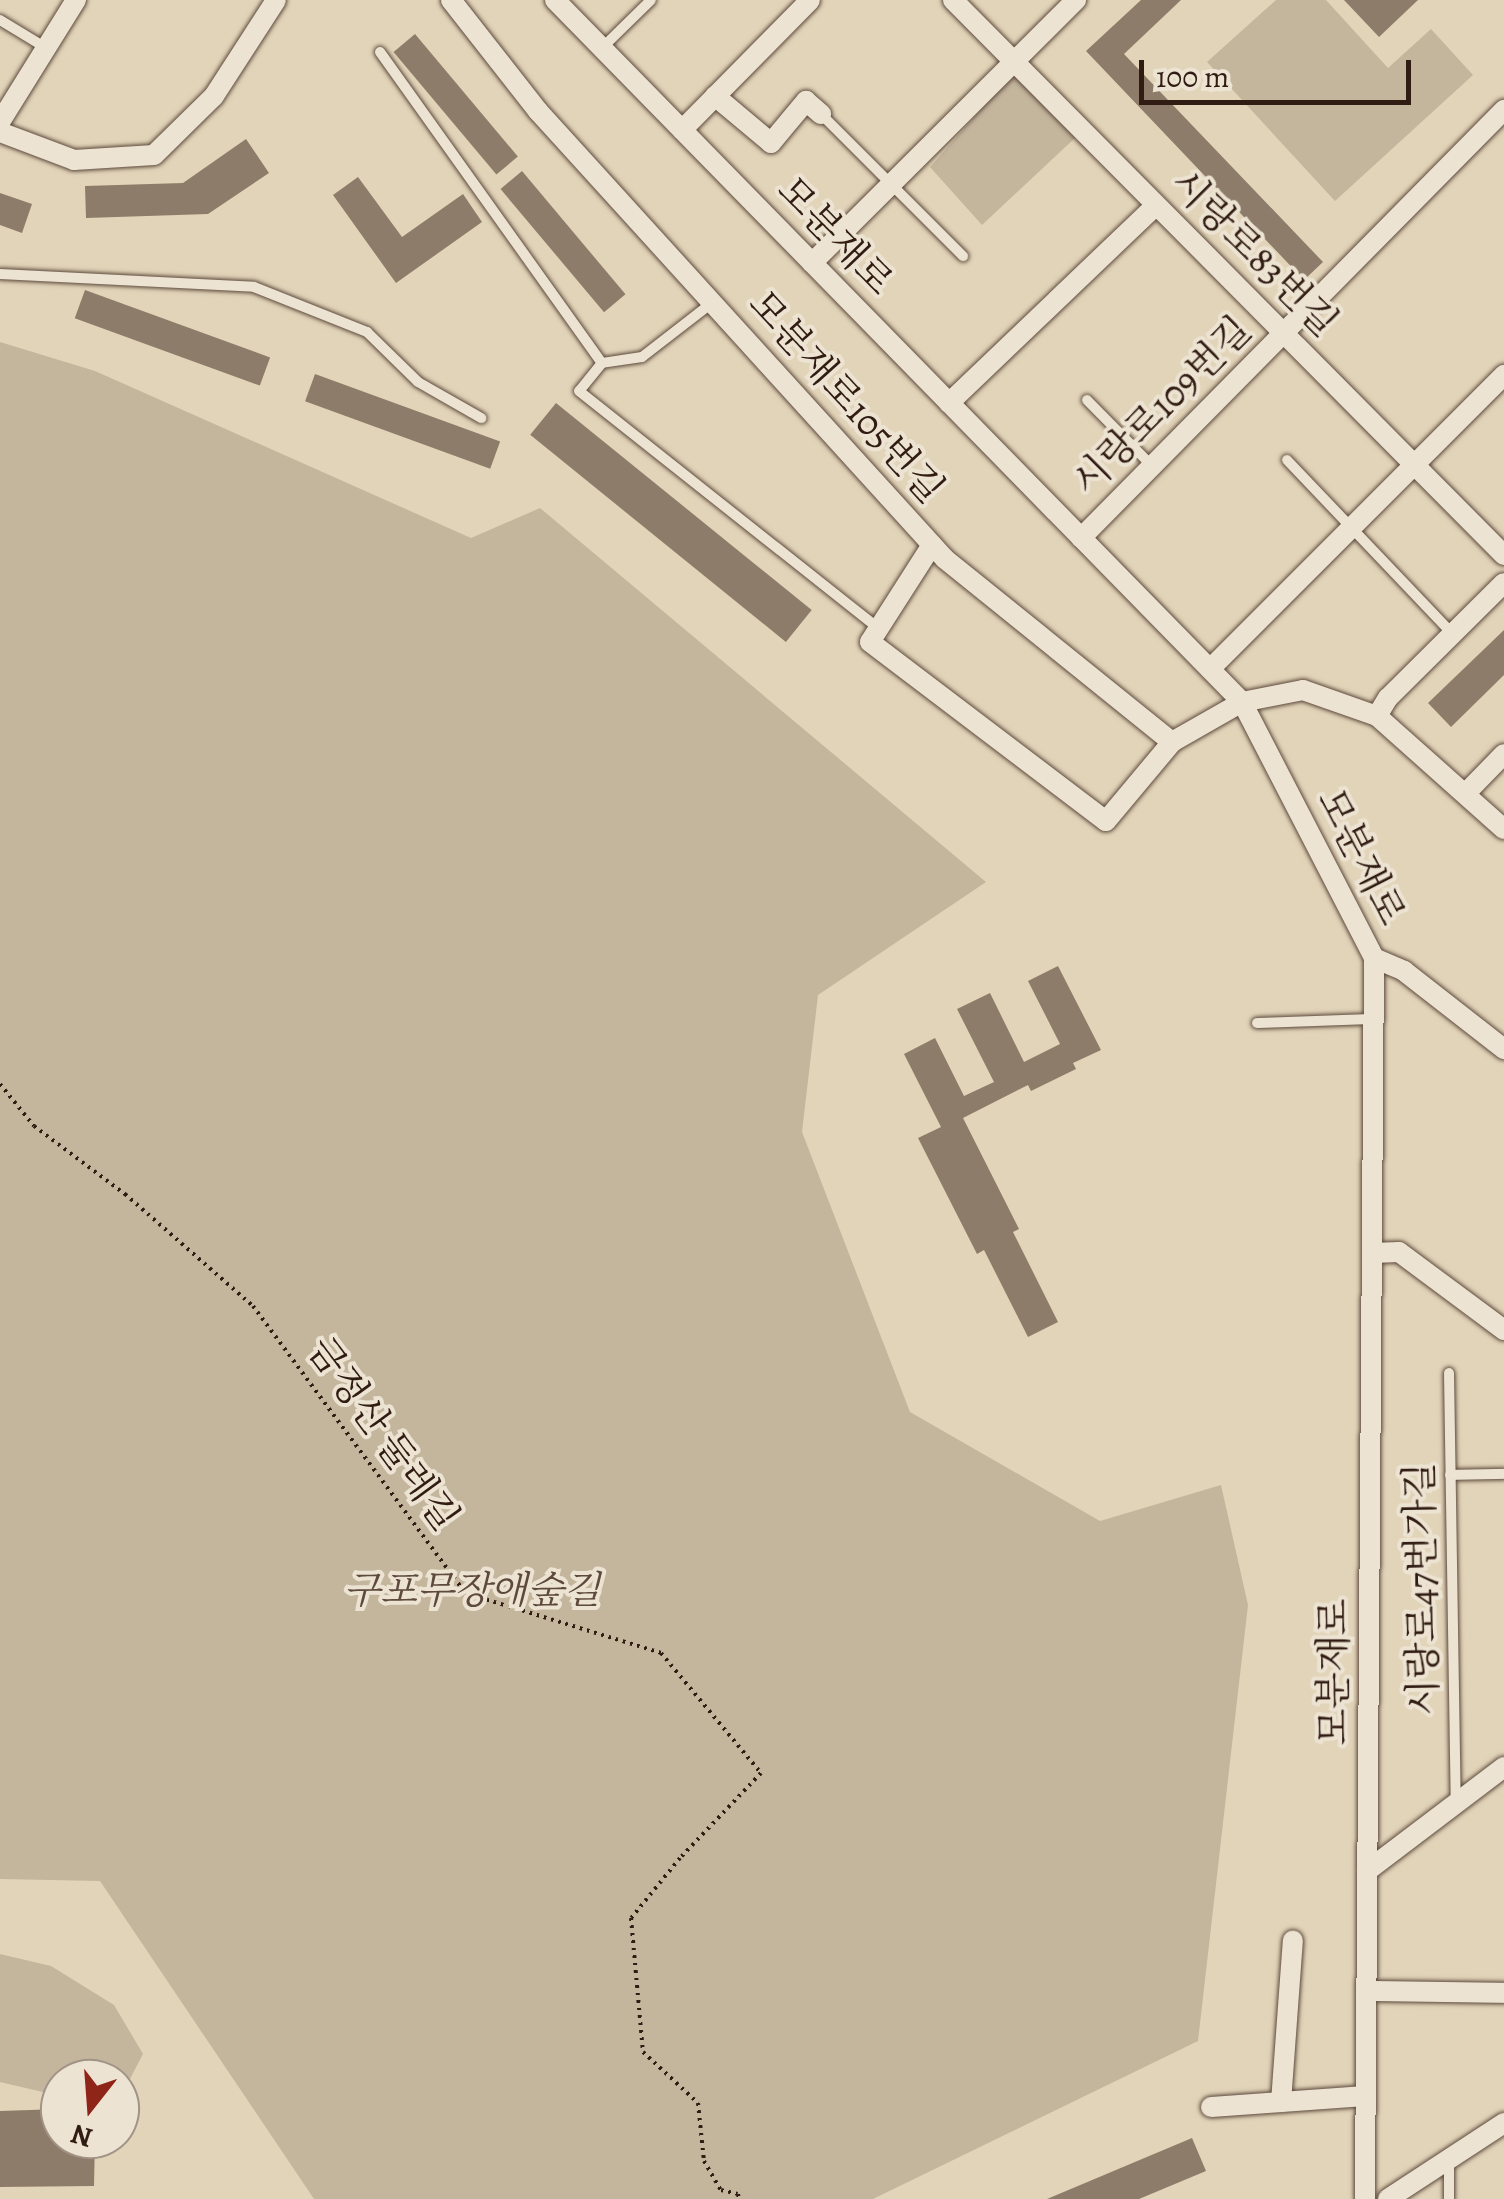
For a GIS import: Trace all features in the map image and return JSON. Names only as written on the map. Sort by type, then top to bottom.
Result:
[{"type":"street","points":[[0,122],[76,0]]},
{"type":"street","points":[[0,132],[74,160],[154,155],[214,96],[276,0]]},
{"type":"street","name":"모분재로105번길","points":[[451,0],[538,111],[932,545],[1172,742]]},
{"type":"street","name":"모분재로","points":[[555,0],[1242,702],[1374,958],[1365,2199]]},
{"type":"street","points":[[682,130],[810,0]]},
{"type":"street","name":"시랑로83번길","points":[[954,0],[1504,555]]},
{"type":"street","points":[[812,263],[1076,0]]},
{"type":"street","points":[[715,96],[770,143],[806,102],[821,114]]},
{"type":"street","name":"시랑로109번길","points":[[1081,538],[1504,110]]},
{"type":"street","points":[[950,403],[1156,204]]},
{"type":"street","points":[[1210,669],[1504,375]]},
{"type":"street","points":[[932,545],[870,642],[1106,821],[1172,742],[1242,702],[1303,690],[1377,716],[1504,829]]},
{"type":"street","points":[[1377,716],[1388,698],[1504,583]]},
{"type":"street","points":[[1466,793],[1504,754]]},
{"type":"street","points":[[1374,958],[1404,972],[1504,1049]]},
{"type":"street","points":[[1372,1253],[1399,1252],[1504,1330]]},
{"type":"street","points":[[1368,1871],[1504,1767]]},
{"type":"street","points":[[1281,2102],[1293,1940]]},
{"type":"street","points":[[1367,1991],[1504,1993]]},
{"type":"street","points":[[1211,2107],[1366,2096]]},
{"type":"street","points":[[1388,2199],[1504,2122]]},
{"type":"lane","points":[[602,48],[652,0]]},
{"type":"lane","points":[[0,20],[46,48]]},
{"type":"lane","points":[[380,52],[602,363]]},
{"type":"lane","points":[[821,114],[963,256]]},
{"type":"lane","points":[[0,274],[254,287],[366,332],[418,382],[481,418]]},
{"type":"lane","points":[[714,302],[642,357],[602,363],[579,392],[879,628]]},
{"type":"lane","points":[[1087,400],[1152,466]]},
{"type":"lane","points":[[1287,460],[1453,634]]},
{"type":"lane","points":[[1256,1023],[1374,1020]]},
{"type":"lane","name":"시랑로47번가길","points":[[1449,1373],[1456,1804]]},
{"type":"lane","points":[[1450,1475],[1504,1474]]},
{"type":"lane","points":[[1449,2160],[1450,2199]]},
{"type":"path","name":"금정산 둘레길","points":[[0,1084],[34,1126],[125,1194],[254,1306],[465,1594],[661,1652],[762,1773],[680,1858],[631,1918],[643,2052],[698,2103],[704,2161],[721,2190],[738,2194],[739,2199]]},
{"type":"green space","points":[[1276,0],[1326,0],[1388,68],[1431,29],[1473,75],[1335,201],[1207,62]]},
{"type":"green space","points":[[1013,74],[1076,137],[982,225],[930,167]]},
{"type":"green space","name":"구포무장애숲길","points":[[0,342],[95,371],[471,538],[540,508],[986,882],[818,995],[802,1132],[910,1412],[1100,1521],[1221,1485],[1248,1605],[1198,2041],[873,2199],[314,2199],[100,1881],[0,1879]]},
{"type":"green space","points":[[0,1954],[51,1966],[114,2005],[143,2054],[140,2060],[40,2059],[40,2091],[0,2082]]},
{"type":"building","points":[[1141,0],[1181,0],[1124,54],[1323,262],[1304,280],[1086,51]]},
{"type":"building","points":[[1344,0],[1418,0],[1379,37]]},
{"type":"building","points":[[415,34],[518,157],[496,175],[394,52]]},
{"type":"building","points":[[246,139],[269,173],[208,214],[86,218],[85,186],[183,183]]},
{"type":"building","points":[[522,171],[625,294],[604,312],[501,189]]},
{"type":"building","points":[[358,177],[402,237],[463,194],[482,222],[396,283],[333,195]]},
{"type":"building","points":[[0,193],[32,204],[22,233],[0,225]]},
{"type":"building","points":[[85,290],[270,357],[260,386],[75,318]]},
{"type":"building","points":[[315,374],[500,441],[490,469],[305,401]]},
{"type":"building","points":[[556,403],[812,610],[786,642],[530,435]]},
{"type":"building","points":[[1504,630],[1504,675],[1451,727],[1428,703]]},
{"type":"building","points":[[1058,966],[1101,1050],[1073,1063],[1076,1069],[1031,1091],[1028,1085],[963,1118],[1019,1229],[1013,1232],[1058,1322],[1028,1337],[984,1250],[977,1254],[918,1138],[941,1127],[904,1054],[935,1038],[964,1096],[994,1082],[957,1009],[990,993],[1024,1062],[1060,1044],[1028,981]]},
{"type":"building","points":[[40,2110],[40,2159],[95,2159],[94,2186],[0,2187],[0,2111]]},
{"type":"building","points":[[1192,2138],[1206,2171],[1139,2199],[1047,2199]]}]
